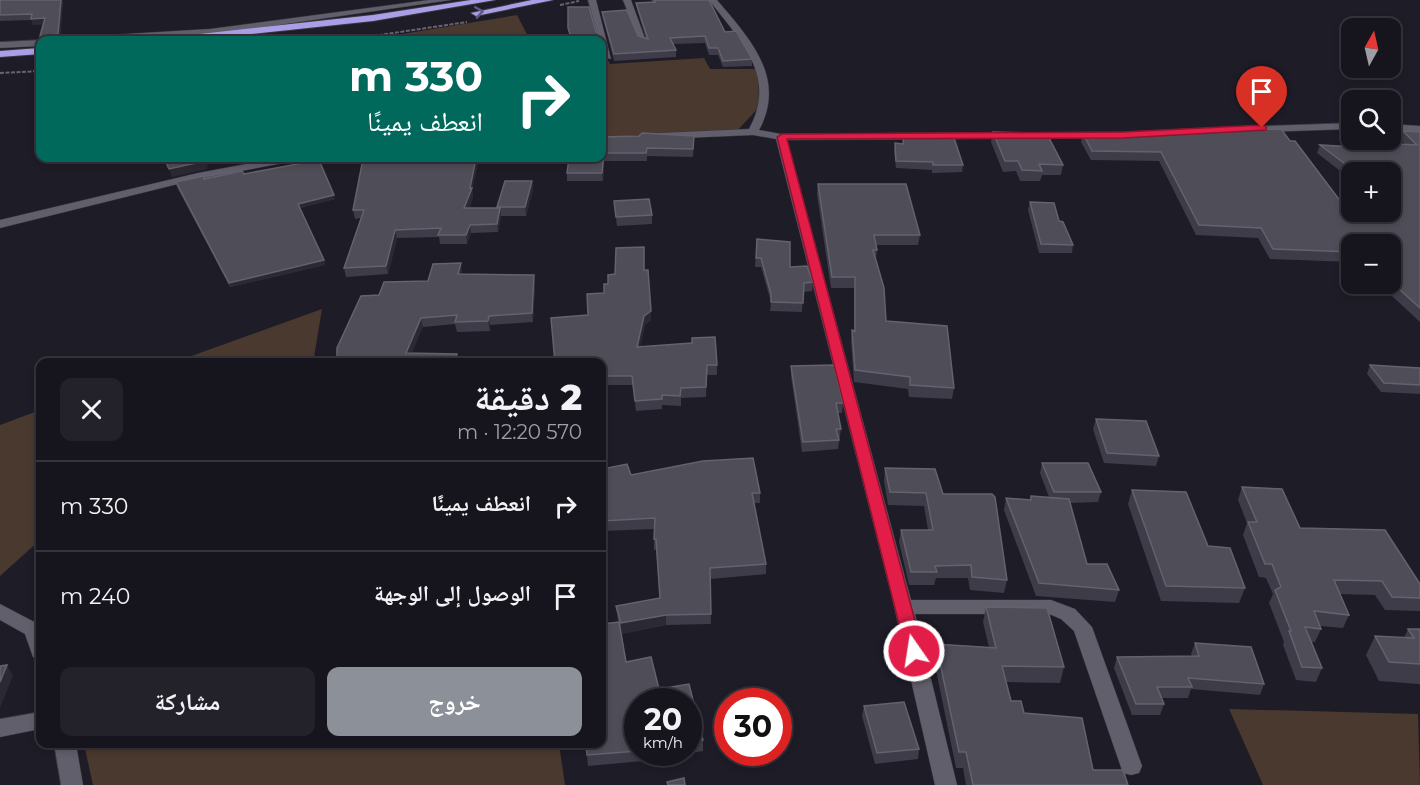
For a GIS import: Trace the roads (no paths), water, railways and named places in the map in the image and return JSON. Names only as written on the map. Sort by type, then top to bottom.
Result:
[{"type":"highway","points":[[209,36],[373,18],[490,0]]},
{"type":"highway","points":[[316,36],[548,0]]},
{"type":"highway","points":[[0,54],[36,51]]},
{"type":"highway","points":[[0,65],[36,62]]},
{"type":"street","points":[[142,36],[210,32],[447,0]]},
{"type":"street","points":[[592,0],[602,36]]},
{"type":"street","points":[[627,0],[644,42]]},
{"type":"street","points":[[713,0],[752,49],[761,69],[766,104],[753,132]]},
{"type":"street","points":[[0,45],[36,43]]},
{"type":"street","points":[[606,50],[608,57]]},
{"type":"street","points":[[648,136],[753,132],[782,137],[1123,135],[1341,126]]},
{"type":"street","points":[[1401,128],[1420,129]]},
{"type":"street","points":[[782,137],[903,607],[946,785]]},
{"type":"street","points":[[0,224],[169,183],[274,162]]},
{"type":"street","points":[[903,607],[1051,607],[1068,614],[1082,627],[1131,766]]},
{"type":"street","points":[[0,611],[34,630],[36,637]]},
{"type":"street","points":[[0,728],[36,722]]},
{"type":"street","points":[[66,748],[72,785]]}]
